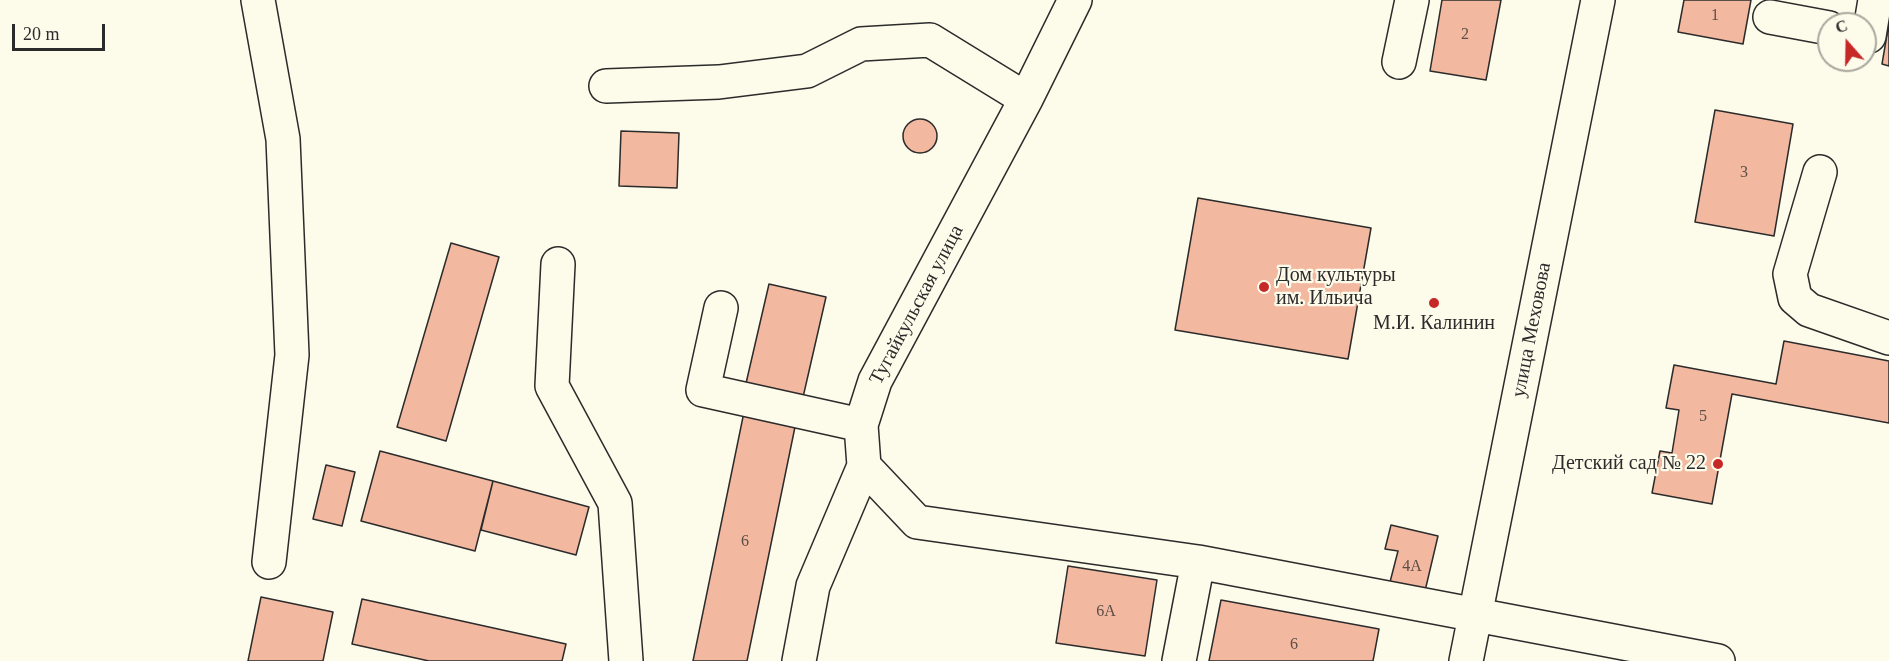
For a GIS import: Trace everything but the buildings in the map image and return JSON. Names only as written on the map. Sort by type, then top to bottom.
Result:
[{"type":"street","points":[[258,0],[283,139],[292,355],[269,562]]},
{"type":"street","name":"Тугайкульская улица","points":[[799,661],[813,586],[864,466],[861,425],[875,381],[1026,99],[1075,0]]},
{"type":"street","points":[[1399,62],[1412,0]]},
{"type":"street","name":"улица Меховова","points":[[1466,661],[1598,0]]},
{"type":"street","points":[[1770,17],[1817,26]]},
{"type":"street","points":[[606,86],[719,82],[807,71],[861,44],[930,40],[1026,99]]},
{"type":"street","points":[[1820,172],[1790,274],[1795,298],[1809,310],[1889,338]]},
{"type":"street","points":[[558,264],[552,386],[615,503],[626,661]]},
{"type":"street","points":[[721,308],[703,390],[861,425]]},
{"type":"street","points":[[864,466],[918,522],[1198,562],[1718,661]]},
{"type":"street","points":[[1179,661],[1198,562]]},
{"type":"place","name":"Дом культуры им. Ильича","points":[[1264,287]]},
{"type":"place","name":"М.И. Калинин","points":[[1434,303]]},
{"type":"place","name":"Детский сад № 22","points":[[1718,464]]}]
